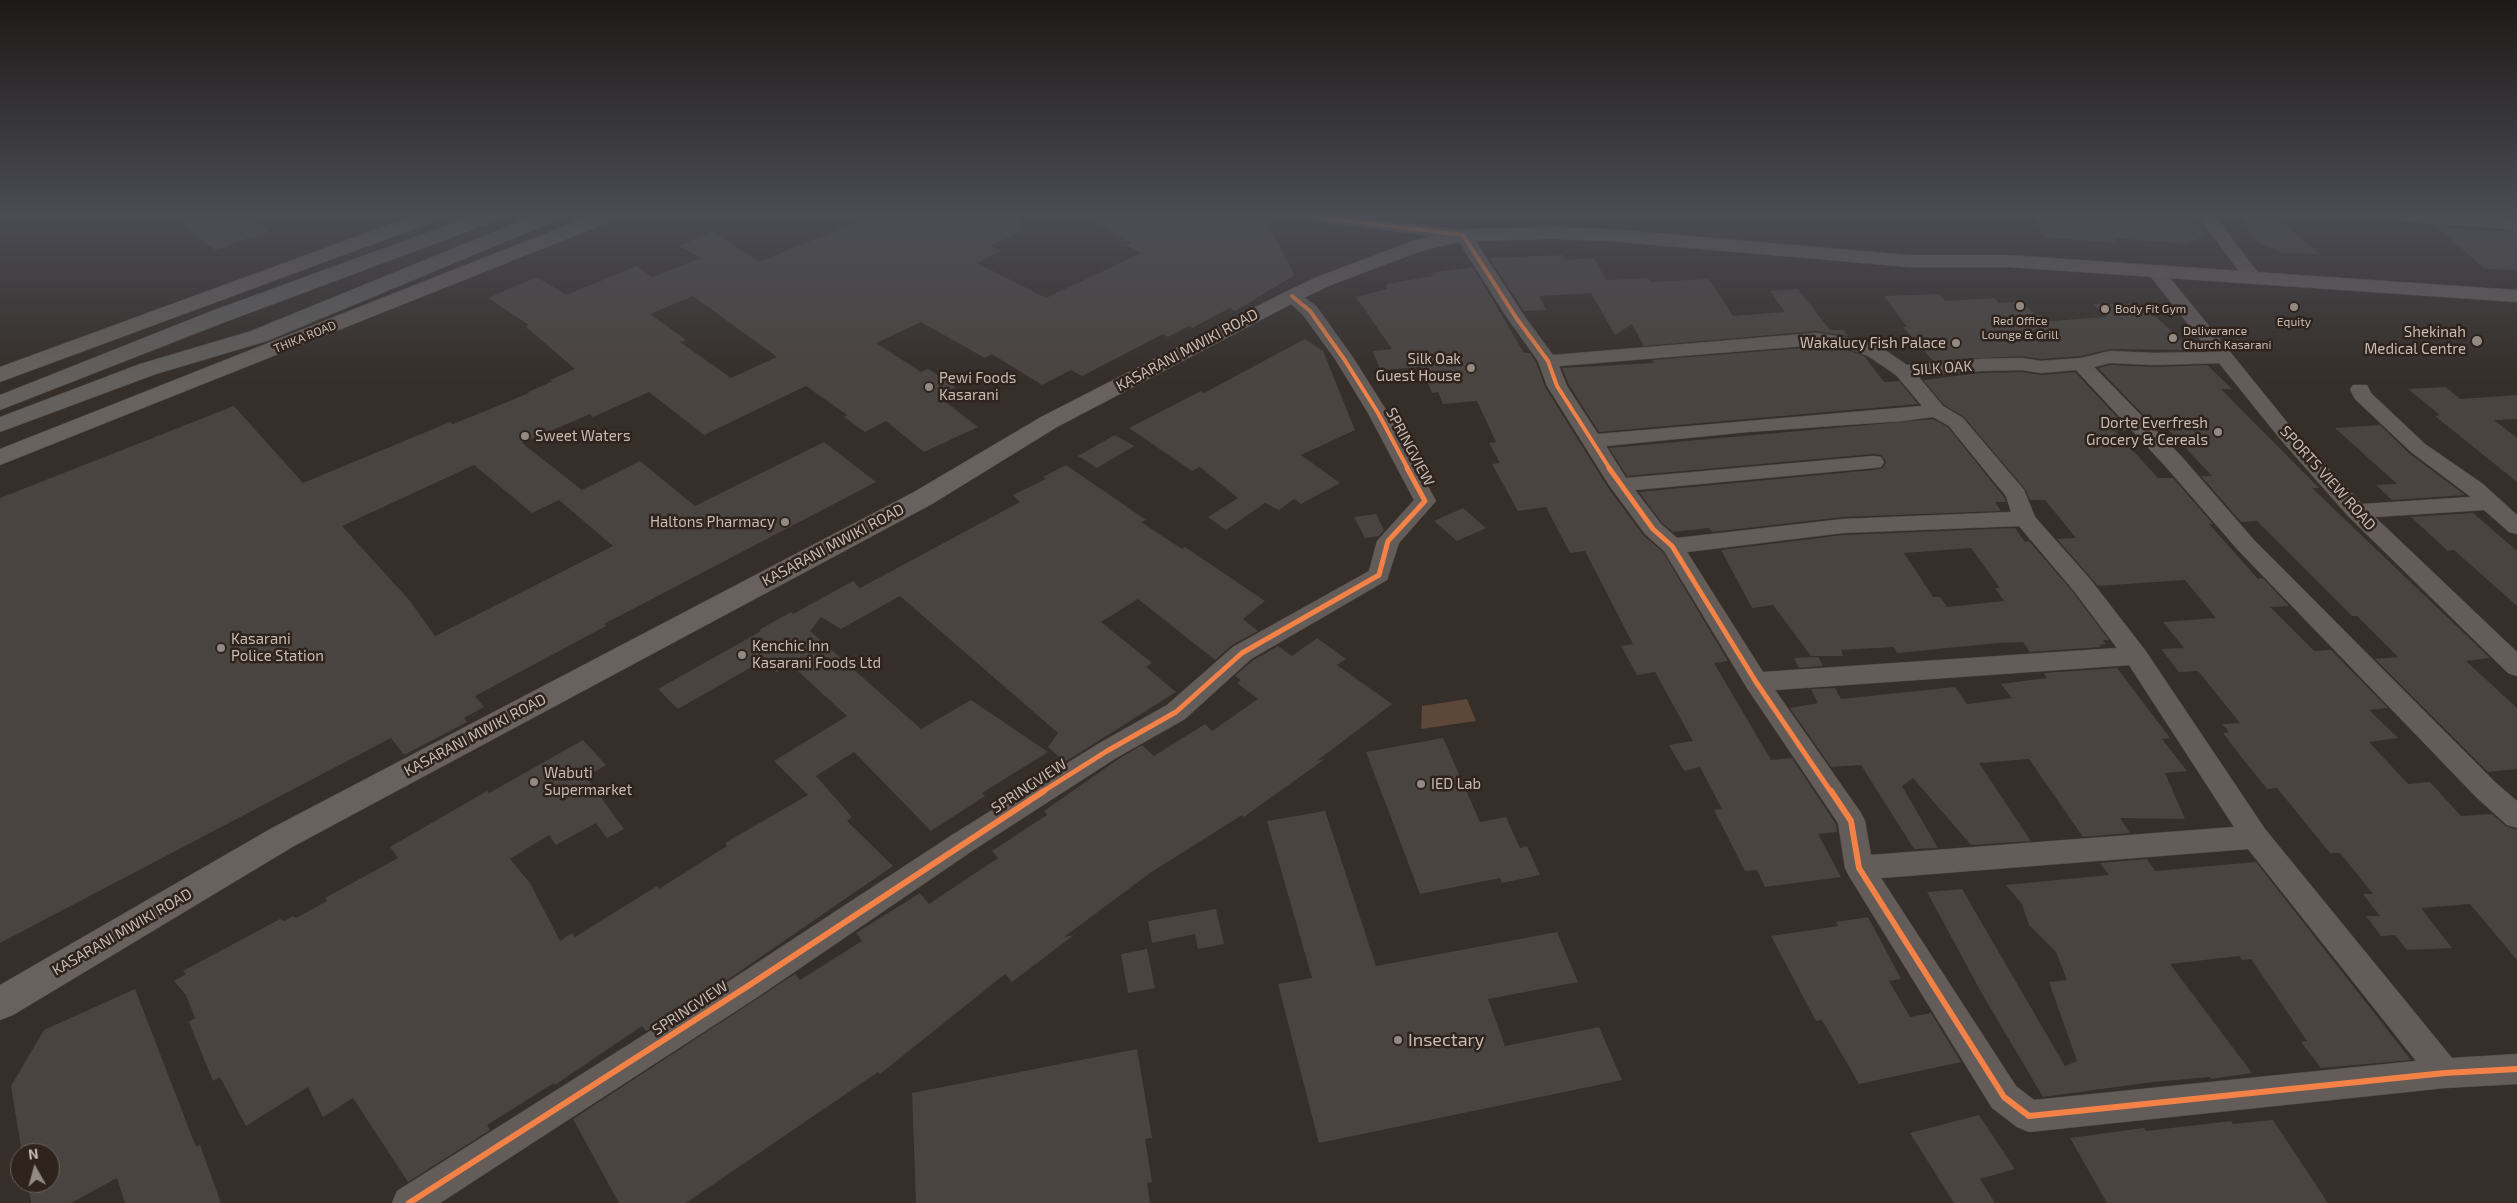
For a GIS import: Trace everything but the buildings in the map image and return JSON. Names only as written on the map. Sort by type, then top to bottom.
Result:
[{"type":"highway","points":[[0,403],[217,317],[342,271]]},
{"type":"highway","name":"THIKA ROAD","points":[[0,425],[148,369],[259,336],[417,271]]},
{"type":"highway","points":[[0,390],[144,338],[217,317]]},
{"type":"highway","points":[[0,442],[259,336]]},
{"type":"main road","points":[[0,375],[282,271]]},
{"type":"main road","name":"THIKA ROAD","points":[[0,458],[469,271]]},
{"type":"main road","name":"KASARANI MWIKI ROAD","points":[[0,1004],[283,837],[914,502],[1049,422],[1292,296],[1353,271]]},
{"type":"main road","name":"KASARANI MWIKI ROAD","points":[[2143,271],[2517,296]]},
{"type":"street","points":[[1486,271],[1517,319],[1548,361],[1557,386],[1620,485],[1653,529],[1672,546],[1756,682],[1851,821],[1859,868],[2004,1097],[2029,1116],[2445,1073],[2517,1069]]},
{"type":"street","points":[[2248,271],[2254,279]]},
{"type":"street","name":"SPORTS VIEW ROAD","points":[[2156,272],[2288,436],[2356,511],[2517,667]]},
{"type":"street","name":"SPRINGVIEW","points":[[409,1203],[740,991],[962,843],[1107,750],[1176,712],[1242,653],[1379,575],[1388,541],[1425,501],[1378,413],[1344,359],[1310,311],[1292,296]]},
{"type":"street","name":"SILK OAK","points":[[1548,361],[1816,339],[1850,343],[1875,352],[1903,371],[1980,365],[2022,364],[2041,367],[2081,364],[2110,357],[2155,360],[2224,357]]},
{"type":"street","points":[[2081,364],[2174,462],[2246,545],[2486,790],[2517,816]]},
{"type":"street","points":[[1903,371],[1936,410],[1956,422],[1999,472],[2016,495],[2025,519],[2082,585],[2136,656],[2254,837],[2445,1073]]},
{"type":"street","points":[[2360,389],[2362,395],[2418,448],[2475,489],[2517,527]]},
{"type":"street","points":[[1592,441],[1748,426],[1902,416],[1936,410]]},
{"type":"street","points":[[1620,485],[1873,462]]},
{"type":"street","points":[[2356,511],[2489,503]]},
{"type":"street","points":[[1672,546],[1842,526],[2025,519]]},
{"type":"street","points":[[1756,682],[2136,656]]},
{"type":"street","points":[[1859,868],[2254,837]]},
{"type":"shaded area","points":[[1467,699],[1476,721],[1421,729],[1422,706]]},
{"type":"cycle path","points":[[1486,271],[1517,319],[1548,361],[1557,386],[1620,485],[1653,529],[1672,546],[1756,682],[1851,821],[1859,868],[2004,1097],[2029,1116],[2445,1073],[2517,1069]]},
{"type":"cycle path","points":[[409,1203],[748,986],[962,843],[1107,751],[1176,712],[1242,653],[1379,575],[1388,541],[1425,501],[1378,413],[1344,359],[1310,311],[1292,296]]},
{"type":"place","name":"Red Office Lounge & Grill","points":[[2020,306]]},
{"type":"place","name":"Equity","points":[[2294,307]]},
{"type":"place","name":"Body Fit Gym","points":[[2105,309]]},
{"type":"place","name":"Deliverance Church Kasarani","points":[[2173,338]]},
{"type":"place","name":"Shekinah Medical Centre","points":[[2477,341]]},
{"type":"place","name":"Wakalucy Fish Palace","points":[[1956,343]]},
{"type":"place","name":"Silk Oak Guest House","points":[[1471,368]]},
{"type":"place","name":"Pewi Foods Kasarani","points":[[929,387]]},
{"type":"place","name":"Dorte Everfresh Grocery & Cereals","points":[[2218,432]]},
{"type":"place","name":"Sweet Waters","points":[[525,436]]},
{"type":"place","name":"Haltons Pharmacy","points":[[785,522]]},
{"type":"place","name":"Kasarani Police Station","points":[[221,648]]},
{"type":"place","name":"Kenchic Inn Kasarani Foods Ltd","points":[[742,655]]},
{"type":"place","name":"Wabuti Supermarket","points":[[534,782]]},
{"type":"place","name":"IED Lab","points":[[1421,784]]},
{"type":"place","name":"Insectary","points":[[1398,1040]]}]
